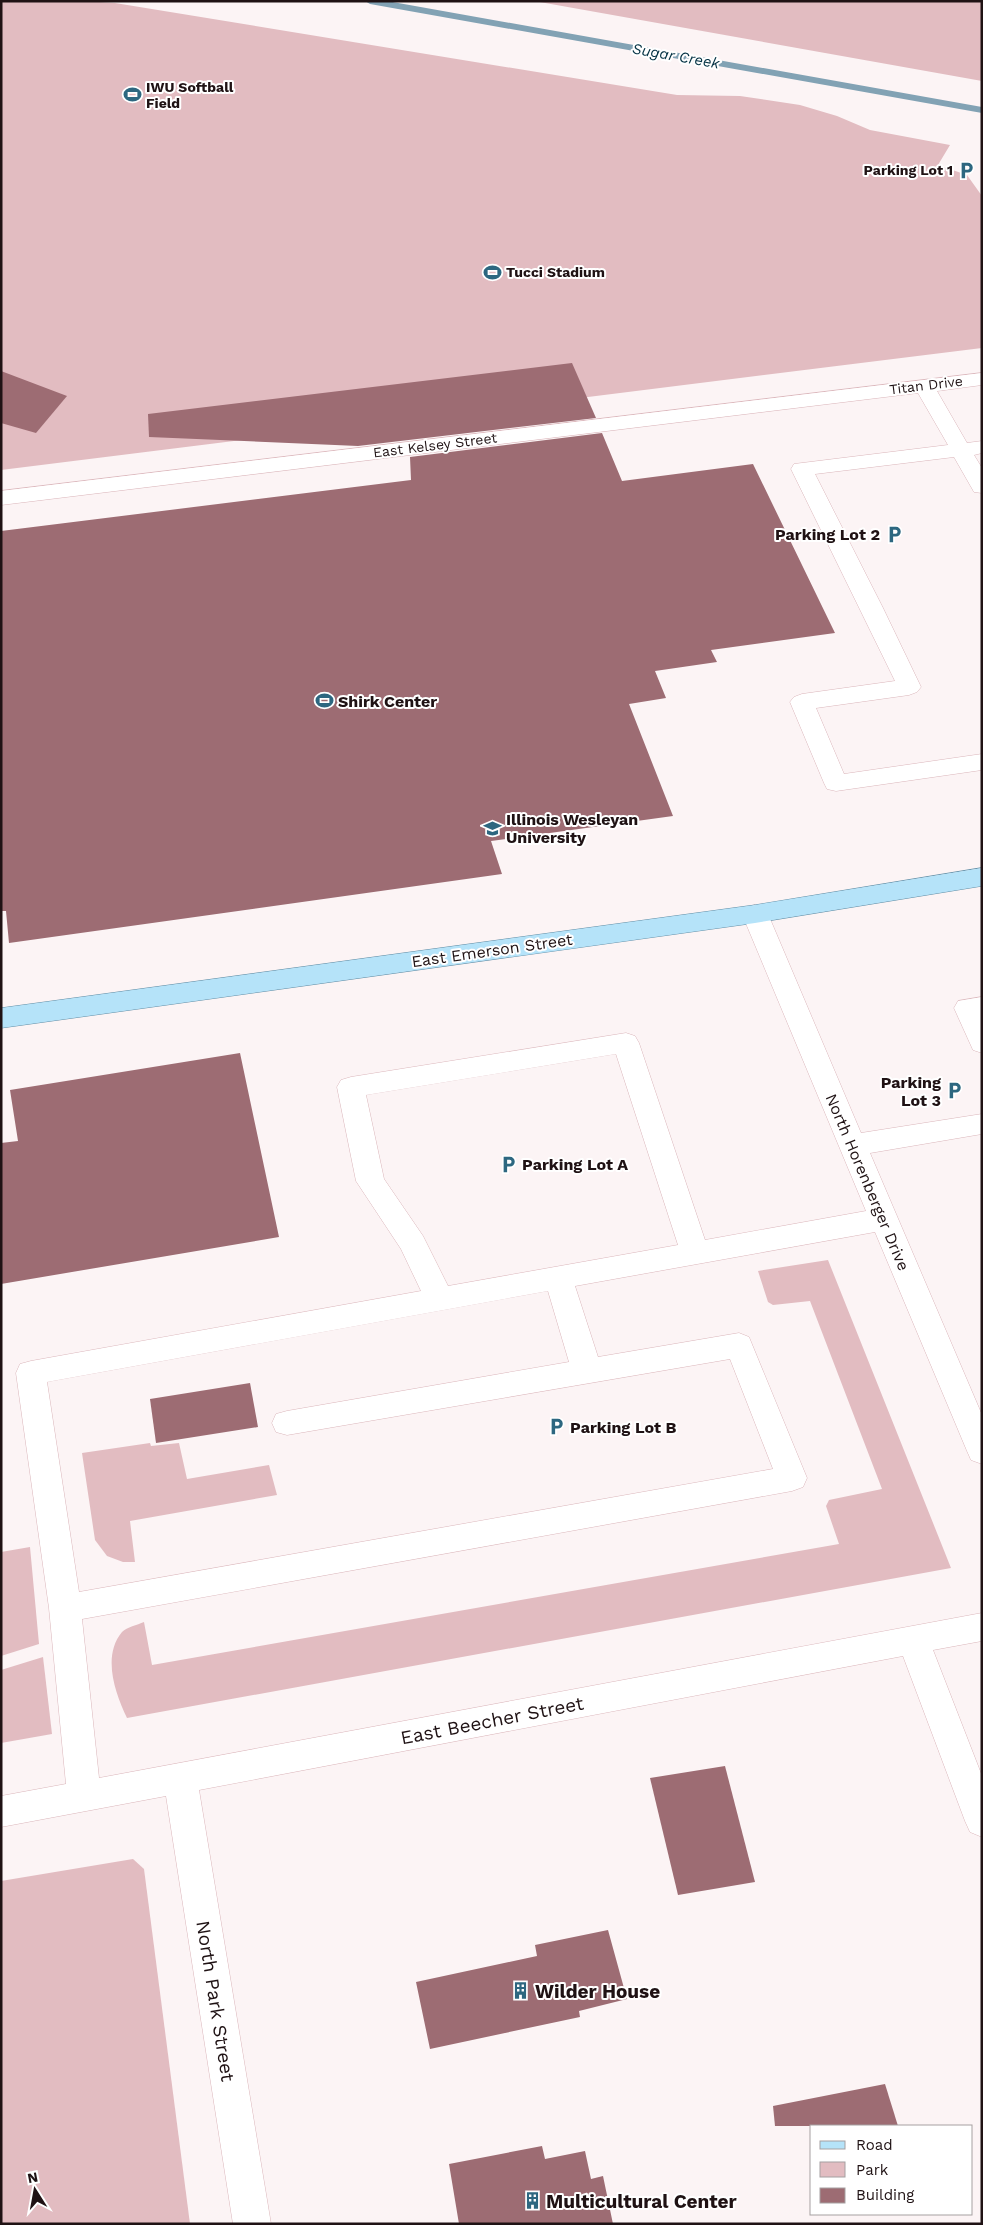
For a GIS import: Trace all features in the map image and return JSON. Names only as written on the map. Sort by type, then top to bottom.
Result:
[{"type":"main road","name":"East Emerson Street","points":[[1,1018],[754,914],[982,877]]},
{"type":"street","name":"Titan Drive","points":[[869,392],[982,379]]},
{"type":"street","points":[[924,386],[971,449],[982,487]]},
{"type":"street","name":"East Kelsey Street","points":[[1,498],[869,392]]},
{"type":"street","points":[[971,449],[802,469],[872,608],[909,687],[802,702],[836,783],[982,762]]},
{"type":"street","name":"North Horenberger Drive","points":[[754,914],[982,1451]]},
{"type":"street","points":[[982,1006],[967,1008],[982,1043]]},
{"type":"street","points":[[439,1299],[413,1244],[399,1227],[370,1181],[351,1087],[626,1043],[695,1253]]},
{"type":"street","points":[[853,1145],[982,1124]]},
{"type":"street","points":[[84,1796],[65,1608],[31,1373],[884,1219]]},
{"type":"street","points":[[558,1278],[587,1371]]},
{"type":"street","points":[[65,1608],[792,1478],[739,1345],[287,1423]]},
{"type":"street","name":"East Beecher Street","points":[[1,1812],[982,1627]]},
{"type":"street","points":[[913,1640],[982,1821]]},
{"type":"street","name":"North Park Street","points":[[180,1779],[252,2224]]},
{"type":"green space","name":"Tucci Stadium","points":[[1,1],[115,3],[677,95],[740,96],[800,105],[837,116],[870,130],[950,145],[938,165],[967,175],[982,196],[982,348],[1,470]]},
{"type":"green space","points":[[534,1],[982,1],[982,81]]},
{"type":"green space","points":[[828,1260],[951,1568],[127,1718],[118,1697],[112,1675],[113,1652],[122,1632],[129,1627],[144,1622],[152,1665],[839,1544],[826,1506],[829,1500],[882,1489],[810,1301],[773,1305],[768,1302],[758,1271]]},
{"type":"green space","points":[[150,1443],[151,1446],[179,1443],[187,1479],[269,1465],[277,1495],[130,1521],[135,1562],[123,1562],[107,1556],[95,1540],[82,1453]]},
{"type":"green space","points":[[30,1547],[39,1644],[1,1656],[1,1552]]},
{"type":"green space","points":[[43,1657],[52,1734],[1,1743],[1,1670]]},
{"type":"green space","points":[[133,1859],[144,1869],[190,2224],[1,2224],[1,1881]]},
{"type":"building","points":[[572,363],[596,418],[358,446],[149,437],[148,414]]},
{"type":"building","points":[[1,371],[67,396],[36,433],[1,423]]},
{"type":"building","name":"Shirk Center","points":[[602,433],[622,481],[753,464],[835,633],[711,650],[717,662],[655,671],[666,698],[629,704],[673,816],[491,841],[502,874],[9,943],[6,911],[1,911],[1,531],[411,480],[410,457]]},
{"type":"building","points":[[240,1053],[279,1237],[1,1284],[1,1143],[18,1141],[10,1090]]},
{"type":"building","points":[[250,1383],[258,1427],[156,1443],[150,1399]]},
{"type":"building","points":[[725,1766],[755,1882],[678,1895],[650,1778]]},
{"type":"building","name":"Wilder House","points":[[608,1930],[627,1999],[579,2011],[580,2017],[430,2049],[416,1982],[537,1956],[535,1945]]},
{"type":"building","points":[[885,2084],[898,2125],[775,2126],[773,2106]]},
{"type":"building","name":"Multicultural Center","points":[[542,2146],[545,2159],[585,2151],[591,2179],[603,2176],[613,2224],[459,2224],[449,2164]]},
{"type":"waterway","name":"Sugar Creek","points":[[370,1],[982,110]]},
{"type":"place","name":"IWU Softball Field","points":[[132,95]]},
{"type":"place","name":"Parking Lot 1","points":[[967,170]]},
{"type":"place","name":"Tucci Stadium","points":[[492,272]]},
{"type":"place","name":"Parking Lot 2","points":[[894,534]]},
{"type":"place","name":"Shirk Center","points":[[324,701]]},
{"type":"place","name":"Illinois Wesleyan University","points":[[492,828]]},
{"type":"place","name":"Parking Lot 3","points":[[955,1091]]},
{"type":"place","name":"Parking Lot A","points":[[508,1164]]},
{"type":"place","name":"Parking Lot B","points":[[556,1427]]},
{"type":"place","name":"Wilder House","points":[[521,1991]]},
{"type":"place","name":"Multicultural Center","points":[[532,2201]]}]
